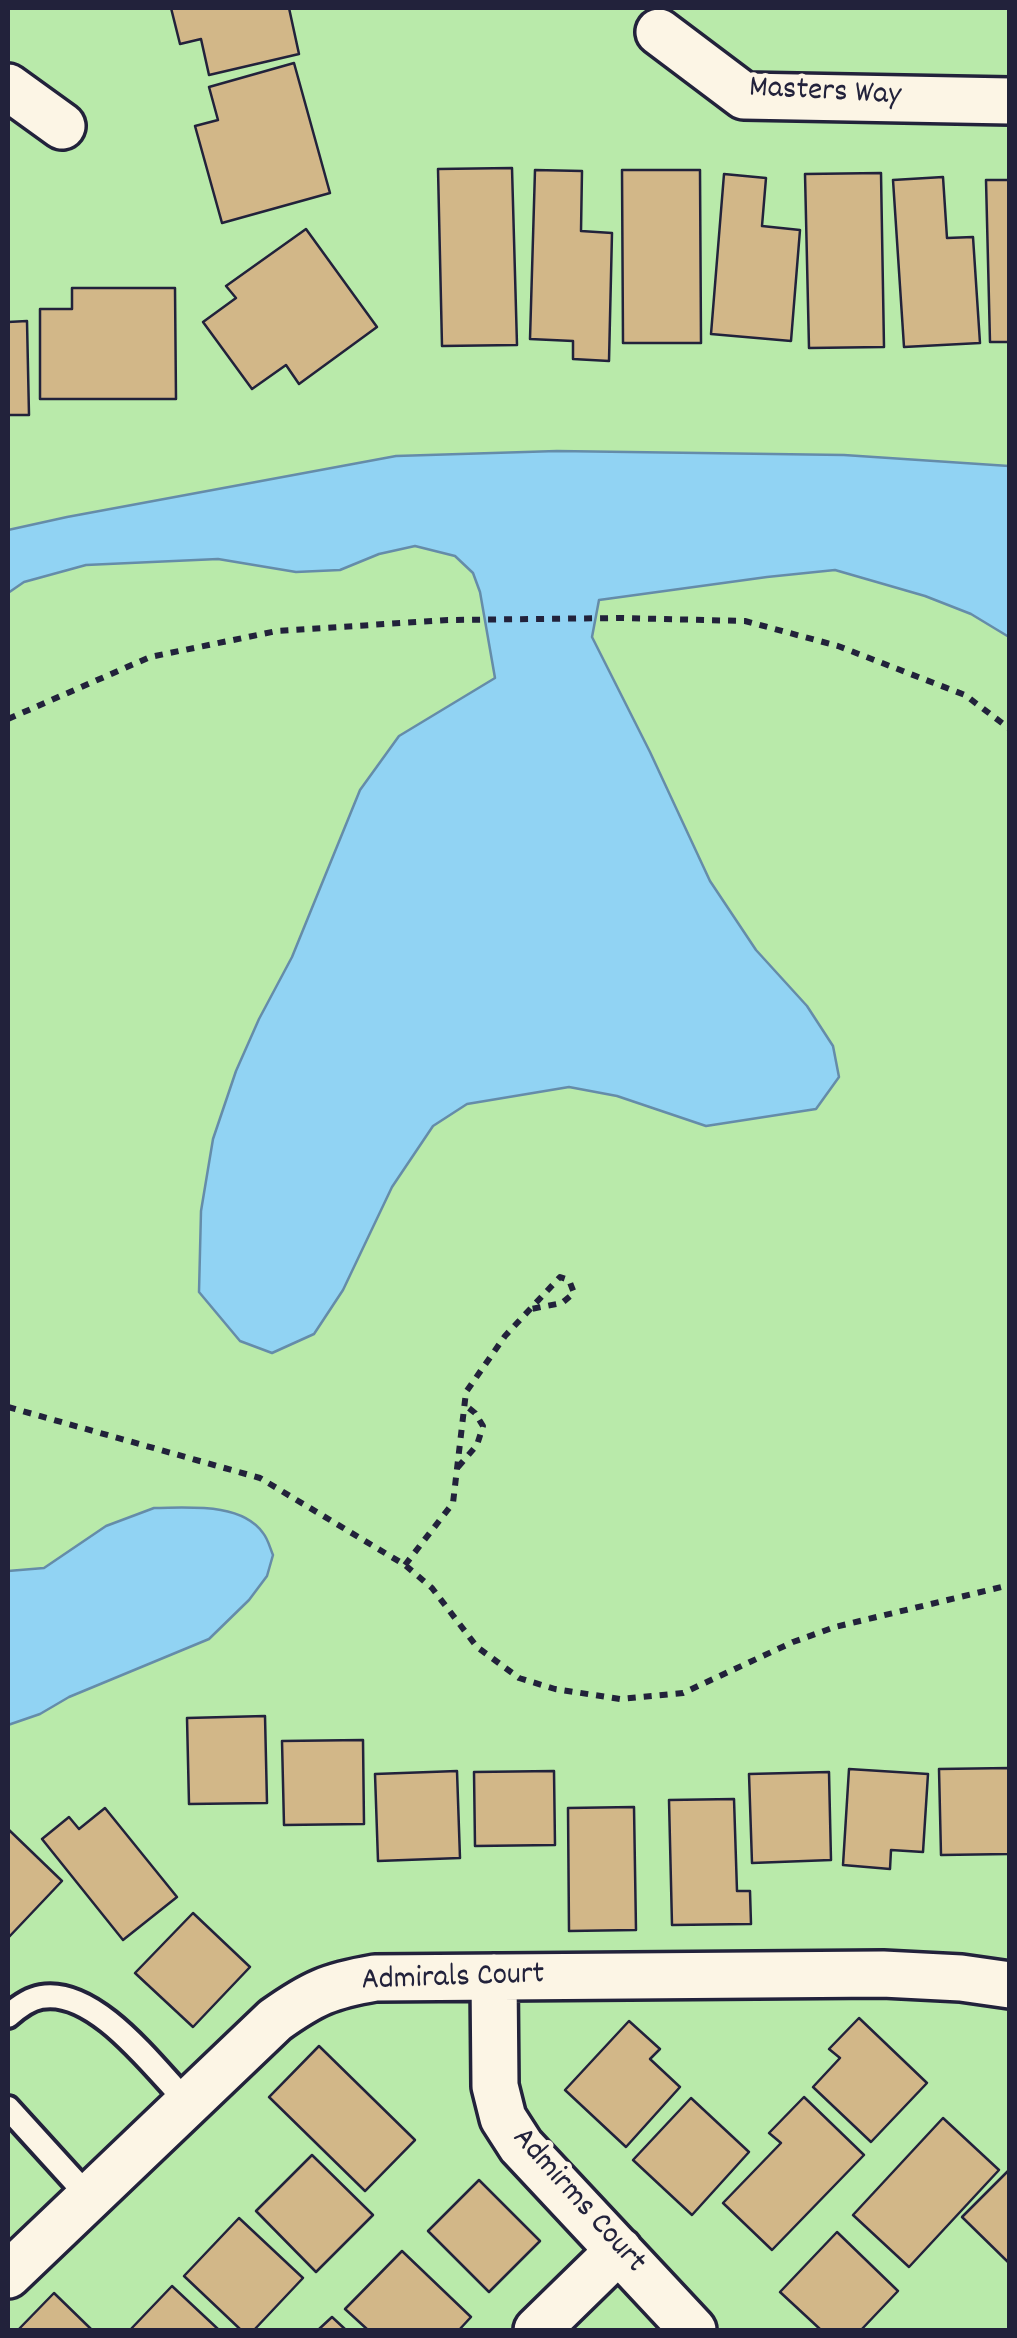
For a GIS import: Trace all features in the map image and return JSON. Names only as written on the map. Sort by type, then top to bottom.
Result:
[{"type":"street","name":"Masters Way","points":[[659,32],[744,96],[1010,101]]},
{"type":"street","points":[[8,87],[62,126]]},
{"type":"street","name":"Admirals Court","points":[[8,2274],[275,2020],[308,1996],[340,1984],[375,1978],[883,1974],[1010,1985]]},
{"type":"street","name":"Admirms Court","points":[[494,1977],[495,2086],[503,2118],[521,2146],[694,2330]]},
{"type":"street","points":[[537,2330],[618,2250]]},
{"type":"lane","points":[[8,2016],[39,1996],[66,1998],[94,2011],[124,2036],[188,2103]]},
{"type":"lane","points":[[8,2108],[89,2196]]},
{"type":"path","points":[[8,719],[150,657],[276,630],[448,620],[622,618],[745,621],[838,646],[965,695],[1010,729]]},
{"type":"path","points":[[405,1565],[453,1503],[466,1392],[505,1336],[560,1277],[568,1280],[574,1294],[562,1303],[531,1309]]},
{"type":"path","points":[[457,1468],[477,1445],[483,1426],[476,1413],[464,1404]]},
{"type":"path","points":[[8,1408],[260,1478],[405,1565],[432,1588],[478,1647],[519,1678],[554,1689],[620,1698],[683,1693],[835,1627],[1010,1584]]},
{"type":"green space","points":[[8,8],[1009,8],[1009,2330],[8,2330]]},
{"type":"water","points":[[557,451],[844,455],[1009,466],[1009,637],[971,614],[925,596],[835,570],[599,600],[592,637],[710,881],[756,950],[807,1006],[833,1046],[839,1077],[816,1109],[706,1126],[617,1096],[569,1087],[467,1104],[433,1126],[392,1187],[343,1290],[314,1334],[272,1353],[240,1341],[199,1292],[201,1211],[213,1139],[236,1071],[292,957],[360,790],[399,736],[495,678],[480,592],[473,573],[455,556],[415,546],[379,554],[340,570],[296,572],[218,559],[86,565],[24,582],[8,593],[8,530],[396,456]]},
{"type":"water","points":[[154,1508],[228,1511],[253,1523],[265,1535],[273,1555],[267,1576],[249,1600],[209,1639],[8,1725],[8,1571],[44,1568],[106,1526]]},
{"type":"building","points":[[171,8],[289,8],[299,54],[209,75],[201,39],[180,44]]},
{"type":"building","points":[[294,63],[330,193],[222,223],[195,126],[218,120],[209,87]]},
{"type":"building","points":[[512,168],[517,345],[442,346],[438,169]]},
{"type":"building","points":[[535,170],[582,171],[581,231],[612,233],[609,361],[573,359],[573,341],[530,339]]},
{"type":"building","points":[[622,170],[700,170],[701,343],[623,343]]},
{"type":"building","points":[[881,173],[884,347],[809,348],[805,174]]},
{"type":"building","points":[[724,174],[766,178],[762,226],[800,230],[791,341],[711,334]]},
{"type":"building","points":[[943,177],[947,238],[973,237],[980,343],[904,347],[893,180]]},
{"type":"building","points":[[986,180],[1010,180],[1010,342],[990,342]]},
{"type":"building","points":[[306,229],[377,327],[299,384],[286,365],[252,389],[203,322],[236,298],[226,286]]},
{"type":"building","points":[[72,288],[175,288],[176,399],[40,399],[40,309],[72,309]]},
{"type":"building","points":[[27,321],[29,415],[8,415],[8,322]]},
{"type":"building","points":[[265,1716],[267,1803],[189,1804],[187,1718]]},
{"type":"building","points":[[363,1740],[364,1824],[284,1825],[282,1741]]},
{"type":"building","points":[[1010,1768],[1010,1854],[941,1855],[939,1769]]},
{"type":"building","points":[[849,1769],[928,1774],[923,1852],[891,1850],[890,1869],[843,1865]]},
{"type":"building","points":[[457,1771],[460,1858],[378,1861],[375,1774]]},
{"type":"building","points":[[554,1771],[555,1845],[475,1846],[474,1772]]},
{"type":"building","points":[[829,1772],[831,1860],[752,1863],[749,1774]]},
{"type":"building","points":[[734,1799],[737,1891],[750,1891],[751,1924],[672,1925],[669,1800]]},
{"type":"building","points":[[634,1807],[636,1930],[569,1931],[568,1808]]},
{"type":"building","points":[[105,1808],[177,1897],[123,1940],[42,1839],[69,1817],[79,1829]]},
{"type":"building","points":[[8,1829],[62,1881],[8,1938]]},
{"type":"building","points":[[193,1913],[250,1967],[193,2027],[135,1973]]},
{"type":"building","points":[[859,2018],[927,2083],[871,2142],[813,2087],[840,2058],[829,2049]]},
{"type":"building","points":[[629,2021],[660,2049],[650,2059],[680,2087],[626,2147],[565,2090]]},
{"type":"building","points":[[319,2046],[415,2140],[365,2191],[269,2097]]},
{"type":"building","points":[[804,2097],[864,2155],[772,2250],[723,2203],[781,2143],[769,2133]]},
{"type":"building","points":[[691,2098],[749,2152],[692,2215],[633,2160]]},
{"type":"building","points":[[943,2118],[999,2170],[909,2267],[853,2215]]},
{"type":"building","points":[[312,2155],[373,2215],[316,2272],[256,2211]]},
{"type":"building","points":[[1010,2169],[1010,2264],[962,2217]]},
{"type":"building","points":[[479,2180],[540,2241],[489,2292],[428,2231]]},
{"type":"building","points":[[239,2218],[303,2278],[254,2330],[241,2330],[184,2276]]},
{"type":"building","points":[[837,2232],[898,2291],[861,2330],[821,2330],[780,2292]]},
{"type":"building","points":[[402,2251],[471,2317],[459,2330],[368,2330],[345,2309]]},
{"type":"building","points":[[172,2286],[219,2330],[130,2330]]},
{"type":"building","points":[[54,2293],[92,2330],[18,2330]]},
{"type":"building","points":[[332,2317],[346,2330],[318,2330]]}]
